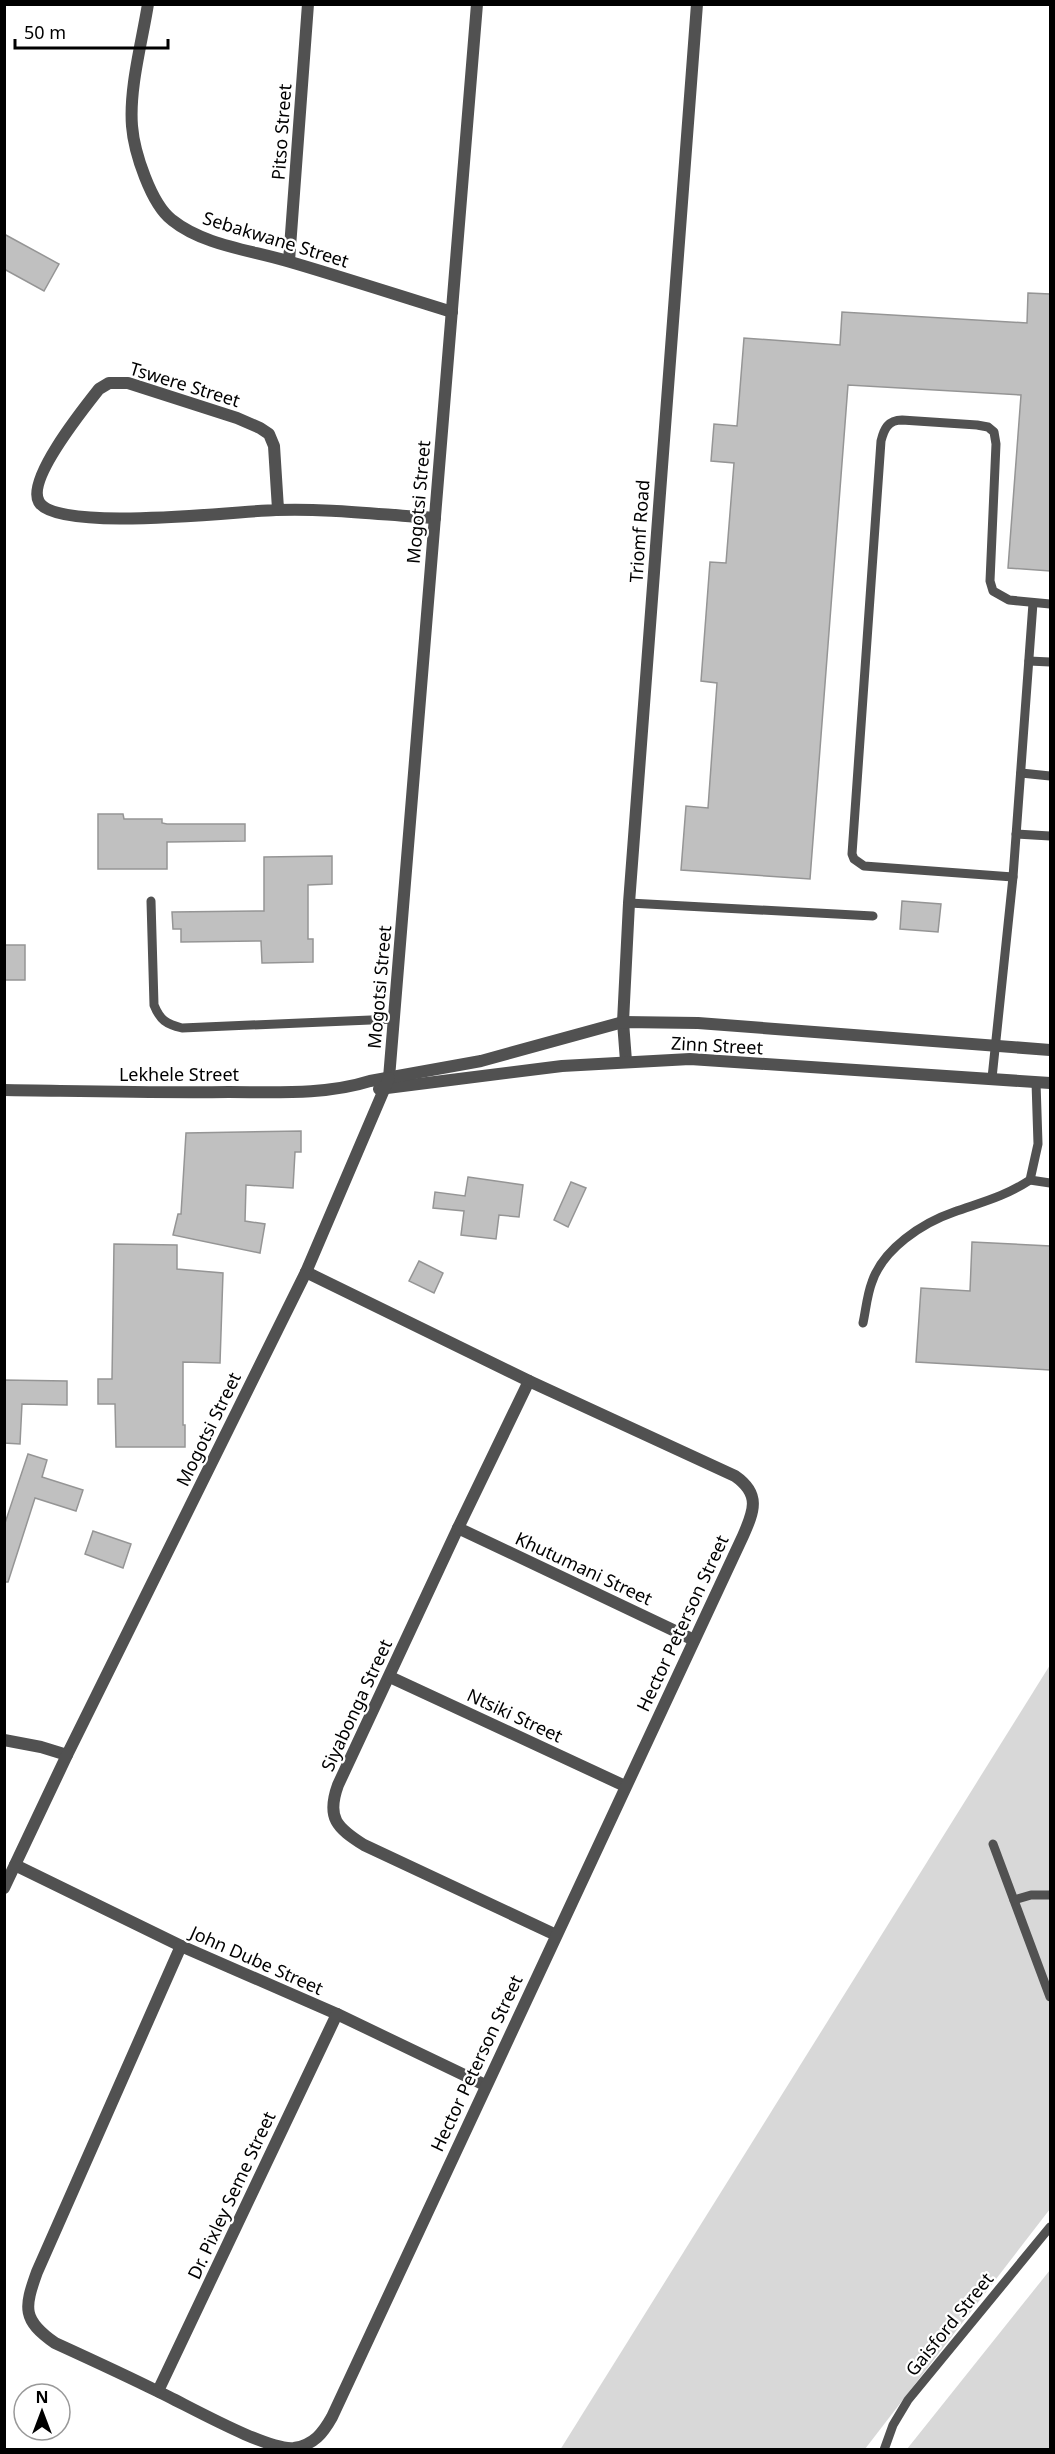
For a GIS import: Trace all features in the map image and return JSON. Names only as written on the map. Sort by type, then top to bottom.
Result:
[{"type":"street","name":"Sebakwane Street","points":[[148,4],[132,104],[132,128],[144,172],[161,209],[171,220],[202,237],[289,261],[452,312]]},
{"type":"street","name":"Pitso Street","points":[[289,261],[308,4]]},
{"type":"street","name":"Mogotsi Street","points":[[4,1888],[67,1755],[306,1272],[386,1084],[394,1019],[477,4]]},
{"type":"street","name":"Triomf Road","points":[[626,1061],[623,1022],[628,903],[697,4]]},
{"type":"street","name":"Tswere Street","points":[[278,510],[274,446],[269,434],[237,418],[128,383],[109,383],[99,389],[52,455],[40,476],[36,490],[39,503],[45,508],[62,514],[90,518],[278,510],[435,518]]},
{"type":"street","name":"Zinn Street","points":[[386,1084],[512,1053],[623,1022],[698,1023],[1050,1050]]},
{"type":"street","name":"Zinn Street","points":[[386,1084],[626,1061],[690,1059],[1050,1083]]},
{"type":"street","name":"Lekhele Street","points":[[4,1090],[273,1092],[386,1084]]},
{"type":"street","name":"Hector Peterson Street","points":[[181,1946],[37,2272],[27,2309],[38,2331],[55,2343],[276,2446],[294,2448],[308,2444],[323,2434],[750,1521],[753,1509],[751,1490],[735,1476],[529,1382],[306,1272]]},
{"type":"street","name":"Siyabonga Street","points":[[529,1382],[338,1785],[334,1796],[334,1820],[344,1833],[364,1845],[556,1935]]},
{"type":"street","name":"Khutumani Street","points":[[458,1528],[694,1640]]},
{"type":"street","name":"Ntsiki Street","points":[[390,1677],[625,1786]]},
{"type":"street","points":[[4,1740],[67,1755]]},
{"type":"street","name":"John Dube Street","points":[[15,1865],[181,1946],[336,2014],[485,2085]]},
{"type":"street","name":"Dr. Pixley Seme Street","points":[[158,2391],[336,2014]]},
{"type":"lane","points":[[1013,877],[869,867],[859,864],[852,854],[881,441],[887,425],[894,420],[977,424],[988,427],[994,432],[996,444],[990,580],[993,591],[1009,600],[1050,604]]},
{"type":"lane","points":[[992,1078],[1013,877],[1033,603]]},
{"type":"lane","points":[[1029,661],[1050,662]]},
{"type":"lane","points":[[1020,773],[1050,776]]},
{"type":"lane","points":[[1016,834],[1050,836]]},
{"type":"lane","points":[[151,901],[154,1005],[160,1018],[169,1025],[182,1028],[394,1019]]},
{"type":"lane","points":[[628,903],[873,916]]},
{"type":"lane","points":[[1030,1180],[1038,1144],[1036,1082]]},
{"type":"lane","points":[[863,1323],[872,1281],[885,1259],[906,1239],[938,1218],[991,1201],[1030,1180],[1050,1183]]},
{"type":"lane","points":[[993,1844],[1050,1997]]},
{"type":"lane","points":[[1014,1900],[1050,1895]]},
{"type":"lane","name":"Gaisford Street","points":[[884,2450],[893,2425],[908,2400],[1050,2227]]},
{"type":"shaded area","points":[[1050,1665],[1050,2209],[865,2449],[560,2450]]},
{"type":"shaded area","points":[[1050,2270],[1050,2449],[907,2449]]},
{"type":"building","points":[[4,234],[59,264],[44,291],[4,269]]},
{"type":"building","points":[[1028,293],[1050,294],[1050,571],[1008,568],[1021,395],[848,385],[810,879],[681,870],[686,806],[708,808],[717,683],[701,681],[710,562],[726,563],[734,463],[711,461],[714,424],[737,426],[744,338],[840,345],[842,312],[1027,323]]},
{"type":"building","points":[[98,814],[123,814],[124,819],[162,819],[162,823],[167,824],[245,824],[245,841],[167,842],[167,869],[98,869]]},
{"type":"building","points":[[332,856],[332,884],[308,885],[308,939],[313,939],[313,962],[262,963],[261,941],[181,942],[181,929],[173,929],[172,912],[264,911],[264,857]]},
{"type":"building","points":[[902,901],[941,904],[938,932],[900,929]]},
{"type":"building","points":[[4,945],[25,945],[25,980],[4,980]]},
{"type":"building","points":[[301,1131],[301,1152],[295,1152],[293,1188],[246,1185],[245,1221],[265,1224],[260,1253],[173,1235],[178,1214],[181,1214],[186,1133]]},
{"type":"building","points":[[468,1177],[523,1185],[519,1217],[499,1215],[496,1239],[461,1235],[464,1211],[433,1208],[435,1192],[465,1196]]},
{"type":"building","points":[[571,1182],[586,1188],[568,1227],[554,1220]]},
{"type":"building","points":[[972,1242],[1050,1246],[1050,1370],[916,1362],[921,1288],[970,1291]]},
{"type":"building","points":[[114,1244],[177,1245],[177,1269],[223,1273],[220,1363],[183,1362],[185,1447],[116,1447],[115,1404],[98,1404],[98,1379],[112,1379]]},
{"type":"building","points":[[419,1261],[443,1273],[434,1293],[409,1281]]},
{"type":"building","points":[[4,1380],[67,1381],[67,1405],[22,1404],[20,1444],[4,1443]]},
{"type":"building","points":[[28,1454],[47,1460],[42,1477],[83,1490],[76,1511],[35,1498],[8,1582],[4,1582],[4,1526]]},
{"type":"building","points":[[93,1531],[131,1544],[123,1568],[85,1554]]}]
